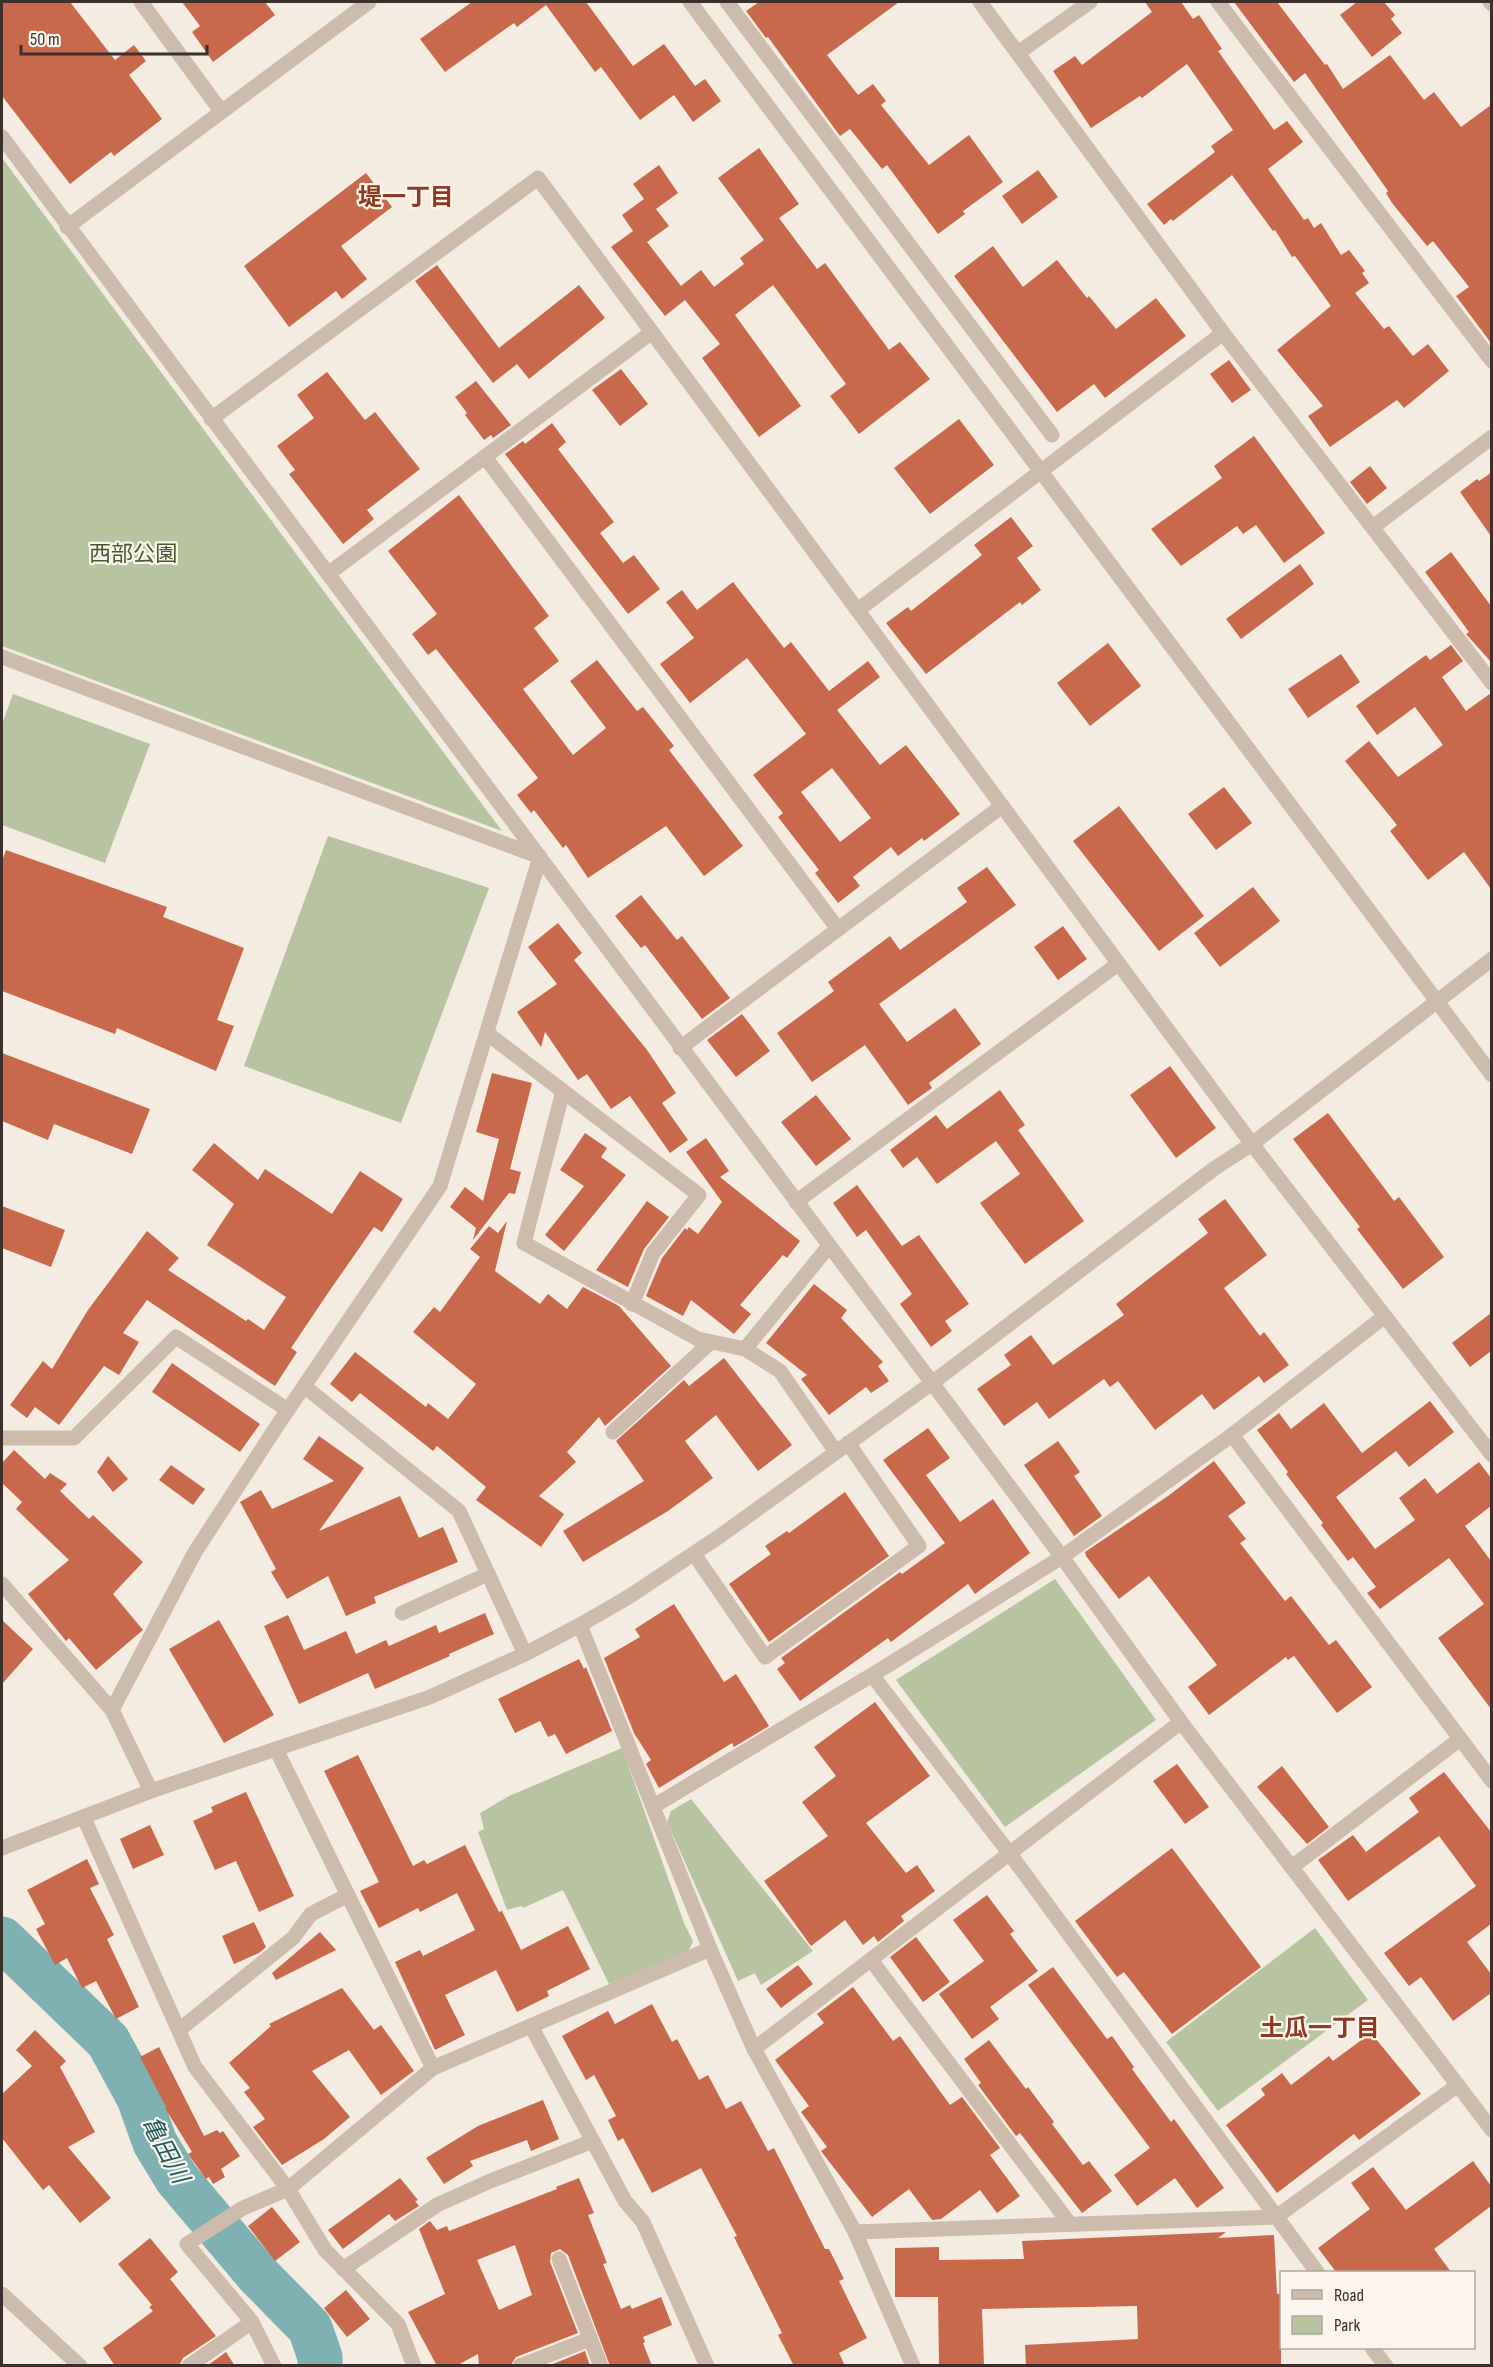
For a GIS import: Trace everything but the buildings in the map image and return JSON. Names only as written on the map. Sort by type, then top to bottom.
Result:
[{"type":"street","points":[[141,2],[221,111]]},
{"type":"street","points":[[67,227],[369,2]]},
{"type":"street","points":[[690,2],[1042,470],[1491,1075]]},
{"type":"street","points":[[727,2],[1052,435]]},
{"type":"street","points":[[980,2],[1223,333],[1491,683]]},
{"type":"street","points":[[1018,53],[1090,2]]},
{"type":"street","points":[[1218,2],[1491,361]]},
{"type":"street","points":[[2,137],[1062,1557],[1181,1722],[1491,2130]]},
{"type":"street","points":[[211,419],[538,178],[1252,1144],[1491,1455]]},
{"type":"street","points":[[328,574],[652,332]]},
{"type":"street","points":[[858,610],[1223,333]]},
{"type":"street","points":[[1373,527],[1491,437]]},
{"type":"street","points":[[485,456],[838,929]]},
{"type":"street","points":[[2,657],[540,857]]},
{"type":"street","points":[[680,1048],[1002,806]]},
{"type":"street","points":[[112,1710],[195,1552],[440,1186],[540,857]]},
{"type":"street","points":[[2,1848],[151,1791],[430,1697],[525,1654],[630,1596],[694,1554],[932,1383],[1215,1168],[1252,1144],[1491,959]]},
{"type":"street","points":[[796,1203],[1118,964]]},
{"type":"street","points":[[488,1034],[699,1195],[653,1253],[632,1304]]},
{"type":"street","points":[[563,1091],[524,1243],[698,1339],[745,1349],[780,1371],[919,1546],[765,1657],[694,1554]]},
{"type":"street","points":[[745,1349],[829,1246]]},
{"type":"street","points":[[654,1806],[1062,1557],[1232,1435],[1385,1316]]},
{"type":"street","points":[[2,1438],[74,1438],[176,1336],[288,1410]]},
{"type":"street","points":[[613,1432],[711,1342]]},
{"type":"street","points":[[304,1386],[459,1511],[525,1654]]},
{"type":"street","points":[[1232,1435],[1491,1781]]},
{"type":"street","points":[[402,1613],[488,1574]]},
{"type":"street","points":[[2,1584],[112,1710],[151,1791]]},
{"type":"street","points":[[580,1625],[710,1949],[754,2049],[855,2232],[913,2366]]},
{"type":"street","points":[[872,1675],[1010,1854],[1316,2271]]},
{"type":"street","points":[[754,2049],[1181,1722]]},
{"type":"street","points":[[1292,1867],[1460,1739]]},
{"type":"street","points":[[276,1749],[433,2068]]},
{"type":"street","points":[[84,1818],[195,2067],[288,2188],[325,2250],[398,2324],[414,2366]]},
{"type":"street","points":[[179,2030],[293,1938],[311,1914],[348,1895]]},
{"type":"street","points":[[274,2366],[252,2322],[187,2244],[229,2216],[288,2188],[433,2068],[710,1949]]},
{"type":"street","points":[[871,1960],[1070,2224]]},
{"type":"street","points":[[531,2026],[625,2201],[643,2222],[707,2366]]},
{"type":"street","points":[[855,2232],[1276,2217],[1458,2085]]},
{"type":"street","points":[[343,2269],[437,2205],[488,2182],[593,2141]]},
{"type":"street","points":[[559,2259],[601,2366]]},
{"type":"street","points":[[2,2294],[80,2366]]},
{"type":"street","points":[[189,2366],[252,2322]]},
{"type":"street","points":[[520,2366],[590,2339]]},
{"type":"street","points":[[1373,2349],[1386,2366]]},
{"type":"green space","name":"西部公園","points":[[2,158],[502,831],[2,646]]},
{"type":"green space","points":[[13,694],[150,744],[105,863],[2,825],[2,724]]},
{"type":"green space","points":[[328,836],[489,888],[401,1123],[244,1066]]},
{"type":"green space","points":[[1055,1579],[1156,1720],[1005,1827],[896,1680]]},
{"type":"green space","points":[[622,1748],[684,1923],[693,1941],[688,1952],[609,1984],[563,1890],[523,1908],[521,1906],[507,1910],[478,1832],[484,1829],[480,1813],[509,1796]]},
{"type":"green space","points":[[691,1799],[813,1951],[761,1985],[755,1973],[738,1981],[667,1822],[671,1811]]},
{"type":"green space","points":[[1315,1928],[1368,2000],[1218,2111],[1166,2042]]},
{"type":"waterway","name":"亀田川","points":[[2,1939],[108,2041],[139,2098],[155,2143],[177,2179],[258,2275],[310,2328],[320,2357],[320,2366]]},
{"type":"district","name":"堤一丁目","points":[[406,197]]},
{"type":"district","name":"土瓜一丁目","points":[[1320,2028]]}]
